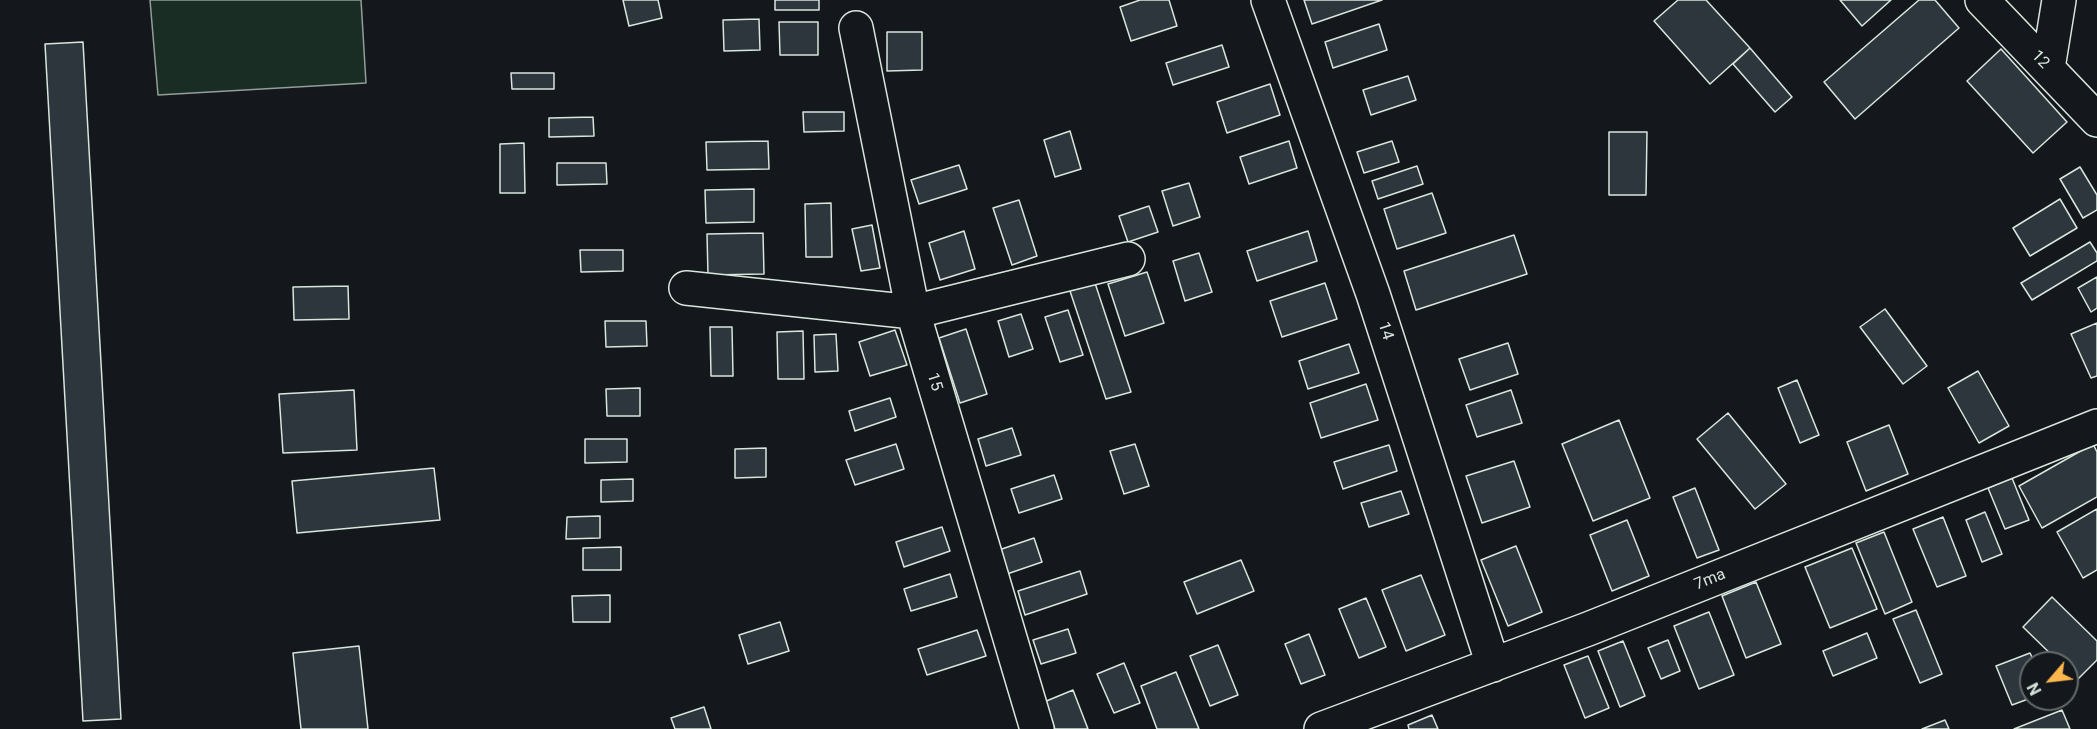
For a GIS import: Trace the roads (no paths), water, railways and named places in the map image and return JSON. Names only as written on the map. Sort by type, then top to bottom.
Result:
[{"type":"street","name":"14","points":[[1268,0],[1373,294],[1494,665]]},
{"type":"street","name":"12","points":[[1982,0],[2097,120]]},
{"type":"street","points":[[2048,68],[2059,0]]},
{"type":"street","name":"15","points":[[856,28],[913,312],[1037,729]]},
{"type":"street","points":[[686,288],[913,312],[1128,259]]},
{"type":"street","name":"7ma","points":[[1321,729],[1494,665],[2097,426]]}]
